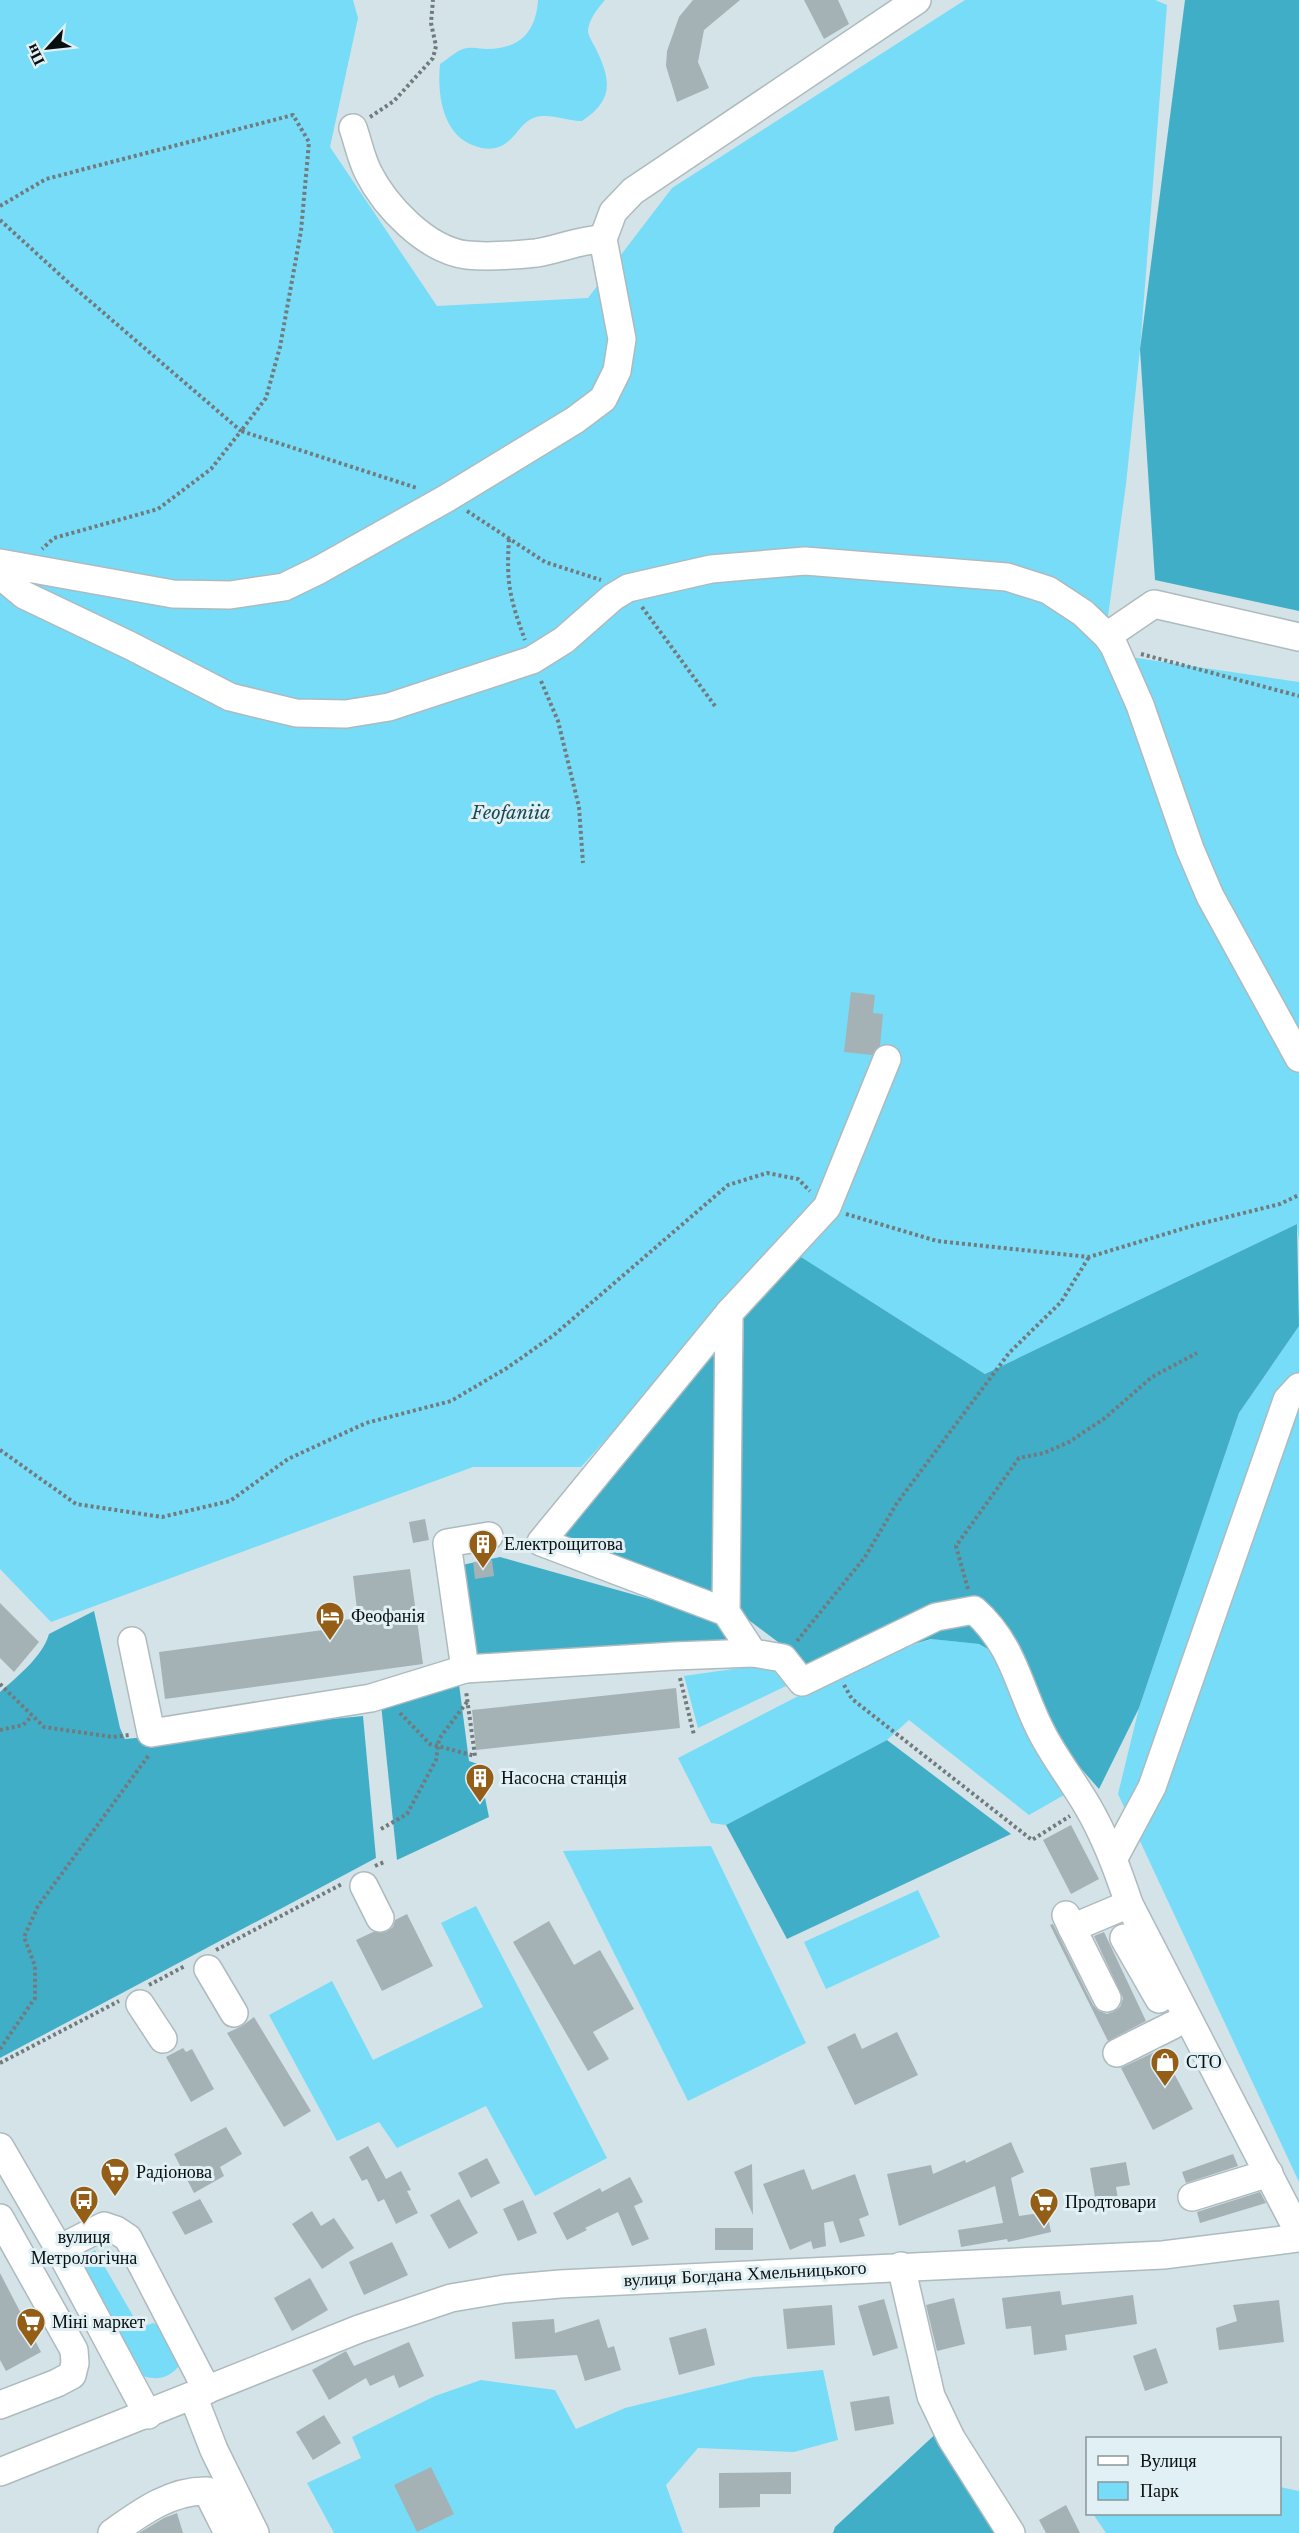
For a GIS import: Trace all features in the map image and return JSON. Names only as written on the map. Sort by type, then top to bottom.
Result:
[{"type":"street","points":[[8,569],[173,594],[230,595],[285,587],[447,498],[575,420],[603,399],[617,371],[622,339],[603,238],[614,212],[633,191],[917,0]]},
{"type":"street","points":[[353,128],[367,171],[383,196],[402,221],[435,243],[465,255],[537,253],[582,240],[603,238]]},
{"type":"street","points":[[8,569],[24,595],[230,697],[296,713],[346,714],[389,707],[532,660],[564,640],[613,597],[628,588],[711,569],[805,561],[1007,577],[1048,590],[1083,613],[1111,641],[1140,705],[1190,849],[1210,896],[1293,1031],[1299,1058]]},
{"type":"street","points":[[1111,641],[1154,604],[1299,637]]},
{"type":"street","points":[[726,1612],[541,1542],[729,1312],[827,1207],[887,1059]]},
{"type":"street","points":[[729,1312],[726,1612],[753,1653]]},
{"type":"street","points":[[1114,1858],[1152,1786],[1287,1400],[1299,1387]]},
{"type":"street","points":[[465,1669],[447,1543],[489,1536]]},
{"type":"street","points":[[132,1641],[151,1742],[383,1695],[465,1669],[753,1653],[783,1658],[802,1682],[936,1617],[974,1610],[985,1620],[1014,1664],[1043,1736],[1088,1808],[1114,1858],[1129,1904],[1263,2174]]},
{"type":"street","points":[[364,1886],[380,1918]]},
{"type":"street","points":[[1107,1998],[1069,1921],[1129,1904]]},
{"type":"street","points":[[1124,1938],[1173,2025],[1299,2233]]},
{"type":"street","points":[[208,1969],[234,2013]]},
{"type":"street","points":[[141,2004],[163,2039]]},
{"type":"street","points":[[1117,2053],[1173,2025]]},
{"type":"street","points":[[0,2146],[59,2249],[148,2415]]},
{"type":"street","points":[[1192,2197],[1263,2174]]},
{"type":"street","points":[[0,2218],[74,2350],[75,2363],[72,2375],[57,2383],[0,2404]]},
{"type":"street","points":[[59,2249],[104,2226],[128,2238],[200,2393],[213,2450],[255,2533]]},
{"type":"street","name":"вулиця Богдана Хмельницького","points":[[0,2472],[148,2415],[359,2329],[451,2298],[560,2284],[1163,2255],[1299,2238]]},
{"type":"street","points":[[901,2266],[931,2396],[951,2438],[1011,2533]]},
{"type":"street","points":[[112,2533],[146,2509],[194,2491],[207,2492],[228,2533]]},
{"type":"path","points":[[353,128],[394,101],[434,58],[436,46],[431,23],[433,0]]},
{"type":"path","points":[[0,206],[46,180],[293,115],[309,142],[301,231],[280,347],[266,398],[211,469],[158,509],[54,538],[8,569]]},
{"type":"path","points":[[0,220],[70,284],[241,431],[447,498],[545,562],[628,588],[715,705]]},
{"type":"path","points":[[509,538],[507,572],[511,600],[560,732],[579,807],[583,863]]},
{"type":"path","points":[[1111,641],[1299,696]]},
{"type":"path","points":[[0,1450],[76,1504],[162,1516],[230,1501],[288,1459],[366,1422],[451,1401],[507,1368],[554,1335],[728,1185],[766,1173],[798,1179],[827,1207],[937,1241],[1089,1257],[1195,1225],[1280,1204],[1299,1195]]},
{"type":"path","points":[[783,1658],[865,1557],[897,1503],[1009,1353],[1061,1302],[1089,1257]]},
{"type":"path","points":[[974,1610],[956,1546],[1019,1458],[1044,1454],[1069,1442],[1105,1418],[1152,1377],[1197,1353]]},
{"type":"path","points":[[674,1656],[694,1735]]},
{"type":"path","points":[[833,1666],[852,1699],[1032,1839],[1072,1815]]},
{"type":"path","points":[[0,1684],[44,1727],[151,1742],[38,1906],[24,1937],[35,1966],[35,1998],[0,2049]]},
{"type":"path","points":[[381,1829],[406,1814],[436,1760],[437,1749],[439,1739],[467,1701],[475,1756],[452,1750],[441,1747],[430,1744],[383,1695]]},
{"type":"path","points":[[0,1730],[23,1725],[32,1716]]},
{"type":"green space","name":"Feofaniia","points":[[0,0],[353,0],[358,18],[330,147],[437,306],[588,298],[672,188],[965,0],[1155,0],[1167,5],[1140,349],[1126,484],[1103,653],[1299,682],[1299,1241],[1297,1224],[985,1374],[782,1245],[581,1467],[473,1467],[51,1622],[0,1569]]},
{"type":"green space","points":[[538,0],[605,0],[588,28],[590,39],[601,60],[607,80],[607,89],[600,105],[582,121],[547,116],[531,119],[511,139],[495,148],[481,148],[464,141],[455,133],[444,112],[440,88],[440,64],[465,48],[499,48],[517,42],[530,30],[537,11]]},
{"type":"green space","points":[[1299,1326],[1299,2182],[1118,1794],[1139,1708],[1239,1413]]},
{"type":"green space","points":[[932,1639],[979,1644],[1014,1665],[1071,1791],[1029,1815],[909,1720],[887,1740],[726,1825],[711,1823],[678,1758],[874,1657]]},
{"type":"green space","points":[[775,1663],[786,1686],[698,1728],[684,1676]]},
{"type":"green space","points":[[711,1846],[806,2043],[688,2101],[563,1851]]},
{"type":"green space","points":[[918,1890],[940,1937],[826,1989],[804,1942]]},
{"type":"green space","points":[[476,1906],[607,2158],[535,2196],[486,2106],[397,2148],[379,2122],[337,2141],[269,2015],[332,1981],[373,2060],[483,2007],[441,1923]]},
{"type":"green space","points":[[95,2250],[140,2328],[153,2323],[161,2326],[176,2350],[179,2366],[171,2374],[162,2378],[141,2375],[79,2265],[83,2257]]},
{"type":"green space","points":[[823,2370],[838,2440],[794,2452],[698,2448],[666,2485],[683,2533],[334,2533],[307,2483],[361,2458],[352,2437],[435,2396],[481,2380],[555,2390],[576,2429],[625,2408],[753,2377]]},
{"type":"green space","points":[[1281,2487],[1299,2491],[1299,2533],[1106,2533],[1094,2515],[1281,2515]]},
{"type":"shaded area","points":[[1185,0],[1299,0],[1299,611],[1155,580],[1140,349]]},
{"type":"shaded area","points":[[1297,1224],[1299,1326],[1239,1413],[1139,1708],[1099,1789],[1034,1715],[1015,1665],[979,1644],[931,1639],[874,1656],[820,1685],[802,1660],[738,1612],[744,1310],[801,1257],[985,1374]]},
{"type":"shaded area","points":[[716,1347],[713,1595],[561,1535]]},
{"type":"shaded area","points":[[500,1557],[717,1618],[737,1645],[473,1661],[462,1565]]},
{"type":"shaded area","points":[[94,1611],[120,1728],[125,1739],[363,1716],[376,1858],[0,2058],[0,1692],[35,1658],[49,1634]]},
{"type":"shaded area","points":[[459,1684],[469,1761],[478,1764],[489,1817],[397,1860],[381,1704]]},
{"type":"shaded area","points":[[887,1740],[1011,1834],[787,1939],[726,1825]]},
{"type":"shaded area","points":[[941,2429],[1001,2533],[833,2533],[835,2527]]},
{"type":"building","points":[[693,0],[740,0],[704,30],[698,62],[709,88],[677,102],[666,66],[667,51],[679,17]]},
{"type":"building","points":[[804,0],[838,0],[849,24],[824,39]]},
{"type":"building","points":[[851,992],[875,995],[873,1013],[883,1014],[880,1046],[872,1055],[844,1052]]},
{"type":"building","points":[[425,1519],[429,1540],[413,1543],[409,1522]]},
{"type":"building","name":"Електрощитова","points":[[492,1560],[494,1576],[475,1579],[473,1562]]},
{"type":"building","name":"Феофанія","points":[[410,1569],[423,1664],[165,1699],[159,1652],[323,1630],[322,1623],[358,1618],[353,1576]]},
{"type":"building","points":[[0,1603],[39,1642],[14,1672],[0,1658]]},
{"type":"building","points":[[676,1688],[680,1728],[476,1750],[472,1710]]},
{"type":"building","points":[[1071,1825],[1099,1879],[1071,1894],[1043,1840]]},
{"type":"building","points":[[407,1914],[433,1966],[382,1991],[356,1940],[373,1932],[386,1932],[393,1927],[395,1920]]},
{"type":"building","points":[[549,1921],[574,1965],[600,1950],[634,2009],[593,2032],[609,2059],[588,2071],[513,1942]]},
{"type":"building","points":[[1053,1924],[1093,2005],[1099,2011],[1107,2014],[1120,2007],[1123,1998],[1094,1936],[1104,1932],[1146,2021],[1108,2041],[1050,1925]]},
{"type":"building","points":[[254,2017],[311,2111],[284,2127],[227,2033]]},
{"type":"building","points":[[897,2032],[918,2075],[855,2105],[827,2047],[855,2033],[862,2049]]},
{"type":"building","points":[[183,2048],[186,2052],[192,2049],[214,2089],[191,2102],[166,2057]]},
{"type":"building","points":[[1161,2049],[1193,2109],[1153,2130],[1121,2068]]},
{"type":"building","points":[[226,2127],[242,2154],[220,2167],[224,2176],[194,2193],[174,2154]]},
{"type":"building","points":[[1011,2142],[1024,2172],[1011,2178],[1019,2216],[1047,2212],[1051,2232],[1008,2242],[1007,2239],[961,2247],[958,2230],[1003,2223],[995,2186],[899,2226],[887,2174],[931,2165],[933,2174],[965,2160],[966,2163]]},
{"type":"building","points":[[368,2146],[386,2179],[401,2171],[411,2190],[407,2191],[418,2213],[396,2224],[384,2199],[378,2202],[367,2179],[362,2181],[349,2157]]},
{"type":"building","points":[[1233,2154],[1238,2166],[1186,2183],[1182,2172]]},
{"type":"building","points":[[487,2158],[500,2183],[471,2198],[458,2173]]},
{"type":"building","points":[[1126,2162],[1130,2185],[1116,2187],[1119,2205],[1097,2209],[1090,2168]]},
{"type":"building","points":[[752,2164],[753,2215],[734,2172]]},
{"type":"building","points":[[804,2169],[812,2190],[855,2174],[869,2215],[859,2219],[865,2236],[840,2243],[833,2221],[824,2223],[826,2246],[813,2249],[811,2241],[790,2250],[763,2184]]},
{"type":"building","points":[[630,2177],[643,2202],[634,2206],[649,2239],[632,2246],[618,2212],[585,2228],[587,2230],[567,2240],[553,2213],[600,2188],[602,2192]]},
{"type":"building","points":[[1260,2192],[1266,2203],[1200,2223],[1197,2212]]},
{"type":"building","points":[[200,2199],[213,2222],[185,2235],[172,2212]]},
{"type":"building","points":[[459,2199],[478,2233],[449,2249],[430,2215]]},
{"type":"building","points":[[523,2200],[537,2233],[518,2241],[503,2209]]},
{"type":"building","points":[[312,2211],[321,2226],[334,2218],[354,2248],[322,2269],[292,2224]]},
{"type":"building","points":[[715,2228],[753,2228],[753,2250],[715,2250]]},
{"type":"building","points":[[392,2242],[408,2275],[364,2295],[349,2262]]},
{"type":"building","points":[[0,2273],[41,2352],[6,2371],[0,2360]]},
{"type":"building","points":[[310,2278],[328,2310],[292,2331],[274,2298]]},
{"type":"building","points":[[1060,2291],[1062,2305],[1133,2295],[1137,2324],[1065,2335],[1067,2350],[1034,2355],[1031,2326],[1006,2329],[1002,2298]]},
{"type":"building","points":[[954,2298],[965,2344],[937,2351],[926,2305]]},
{"type":"building","points":[[884,2299],[898,2348],[873,2356],[858,2306]]},
{"type":"building","points":[[1279,2300],[1284,2342],[1219,2350],[1216,2328],[1237,2321],[1233,2305]]},
{"type":"building","points":[[832,2305],[835,2345],[787,2349],[783,2309]]},
{"type":"building","points":[[554,2319],[555,2333],[599,2319],[608,2348],[614,2346],[621,2370],[585,2381],[577,2355],[515,2359],[512,2322]]},
{"type":"building","points":[[706,2328],[715,2365],[679,2375],[669,2338]]},
{"type":"building","points":[[409,2342],[424,2376],[399,2388],[394,2375],[370,2386],[366,2378],[329,2400],[312,2370],[346,2351],[354,2366]]},
{"type":"building","points":[[1156,2348],[1168,2383],[1145,2391],[1133,2356]]},
{"type":"building","points":[[889,2396],[894,2424],[855,2431],[850,2402]]},
{"type":"building","points":[[324,2415],[341,2443],[313,2460],[296,2432]]},
{"type":"building","points":[[431,2467],[454,2514],[417,2532],[394,2485]]},
{"type":"building","points":[[791,2472],[791,2494],[760,2494],[760,2507],[719,2508],[719,2473]]},
{"type":"building","points":[[1066,2505],[1080,2533],[1046,2533],[1039,2520]]},
{"type":"building","points":[[177,2513],[183,2533],[139,2533],[164,2518]]},
{"type":"place","name":"Електрощитова","points":[[483,1570]]},
{"type":"place","name":"Феофанія","points":[[330,1642]]},
{"type":"place","name":"Насосна станція","points":[[480,1804]]},
{"type":"place","name":"СТО","points":[[1165,2088]]},
{"type":"place","name":"Радіонова","points":[[115,2198]]},
{"type":"place","name":"вулиця Метрологічна","points":[[84,2226]]},
{"type":"place","name":"Продтовари","points":[[1044,2228]]},
{"type":"place","name":"Міні маркет","points":[[31,2348]]}]
